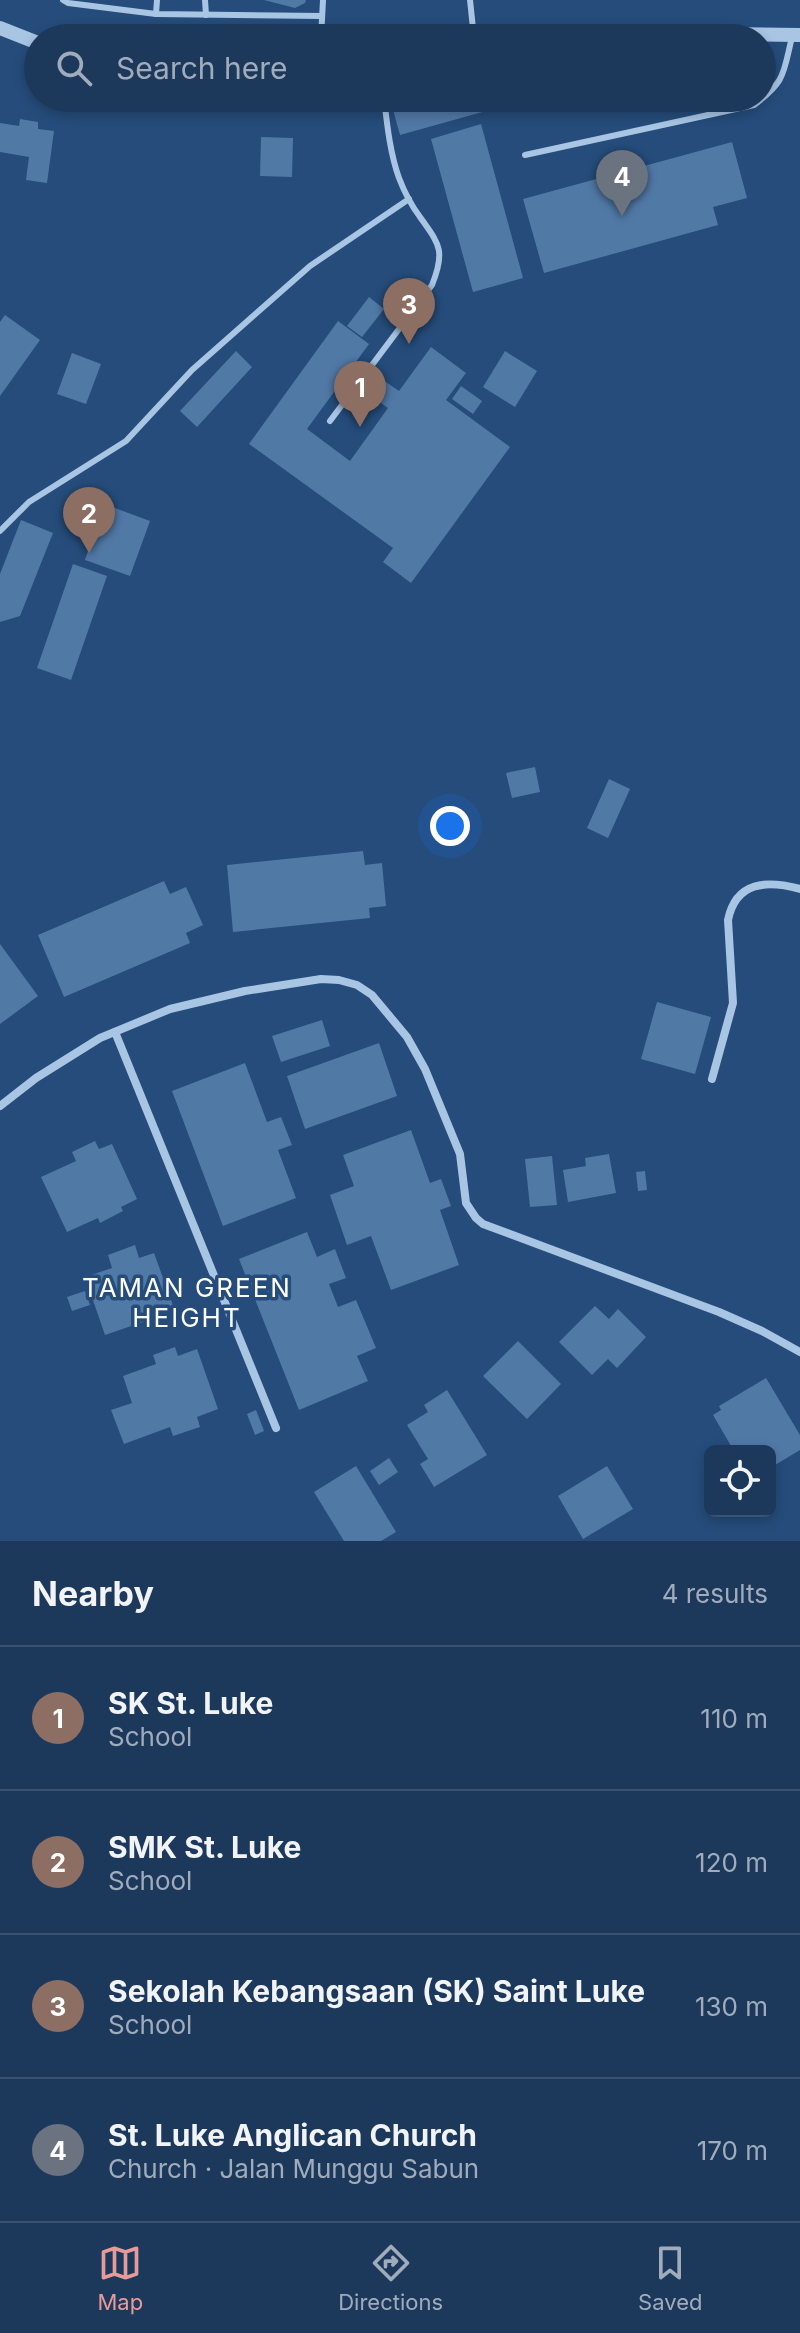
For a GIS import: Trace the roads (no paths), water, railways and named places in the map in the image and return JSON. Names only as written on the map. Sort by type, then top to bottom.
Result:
[{"type":"street","points":[[0,28],[24,37]]},
{"type":"street","points":[[776,35],[796,35]]},
{"type":"street","points":[[712,1079],[733,1003],[730,909],[736,898],[756,885],[780,884],[800,889]]},
{"type":"street","points":[[0,1106],[36,1078],[100,1038],[170,1009],[245,991],[321,979],[357,985],[372,995],[407,1037],[425,1069],[460,1154],[466,1203],[483,1224],[719,1312],[800,1352]]},
{"type":"street","points":[[115,1032],[276,1428]]},
{"type":"lane","points":[[63,0],[156,14],[322,16]]},
{"type":"lane","points":[[156,14],[157,0]]},
{"type":"lane","points":[[205,0],[206,15]]},
{"type":"lane","points":[[322,24],[323,0]]},
{"type":"lane","points":[[470,0],[473,24]]},
{"type":"lane","points":[[776,87],[796,35]]},
{"type":"lane","points":[[330,421],[432,285],[436,273],[438,244],[398,176],[386,112]]},
{"type":"lane","points":[[525,155],[722,112]]},
{"type":"lane","points":[[0,531],[29,502],[126,441],[192,370],[310,266],[409,199]]},
{"type":"place","name":"St. Luke Anglican Church","points":[[622,216]]},
{"type":"place","name":"Sekolah Kebangsaan (SK) Saint Luke","points":[[409,344]]},
{"type":"place","name":"SK St. Luke","points":[[360,427]]},
{"type":"place","name":"SMK St. Luke","points":[[89,553]]},
{"type":"district","name":"TAMAN GREEN HEIGHT","points":[[187,1302]]}]
